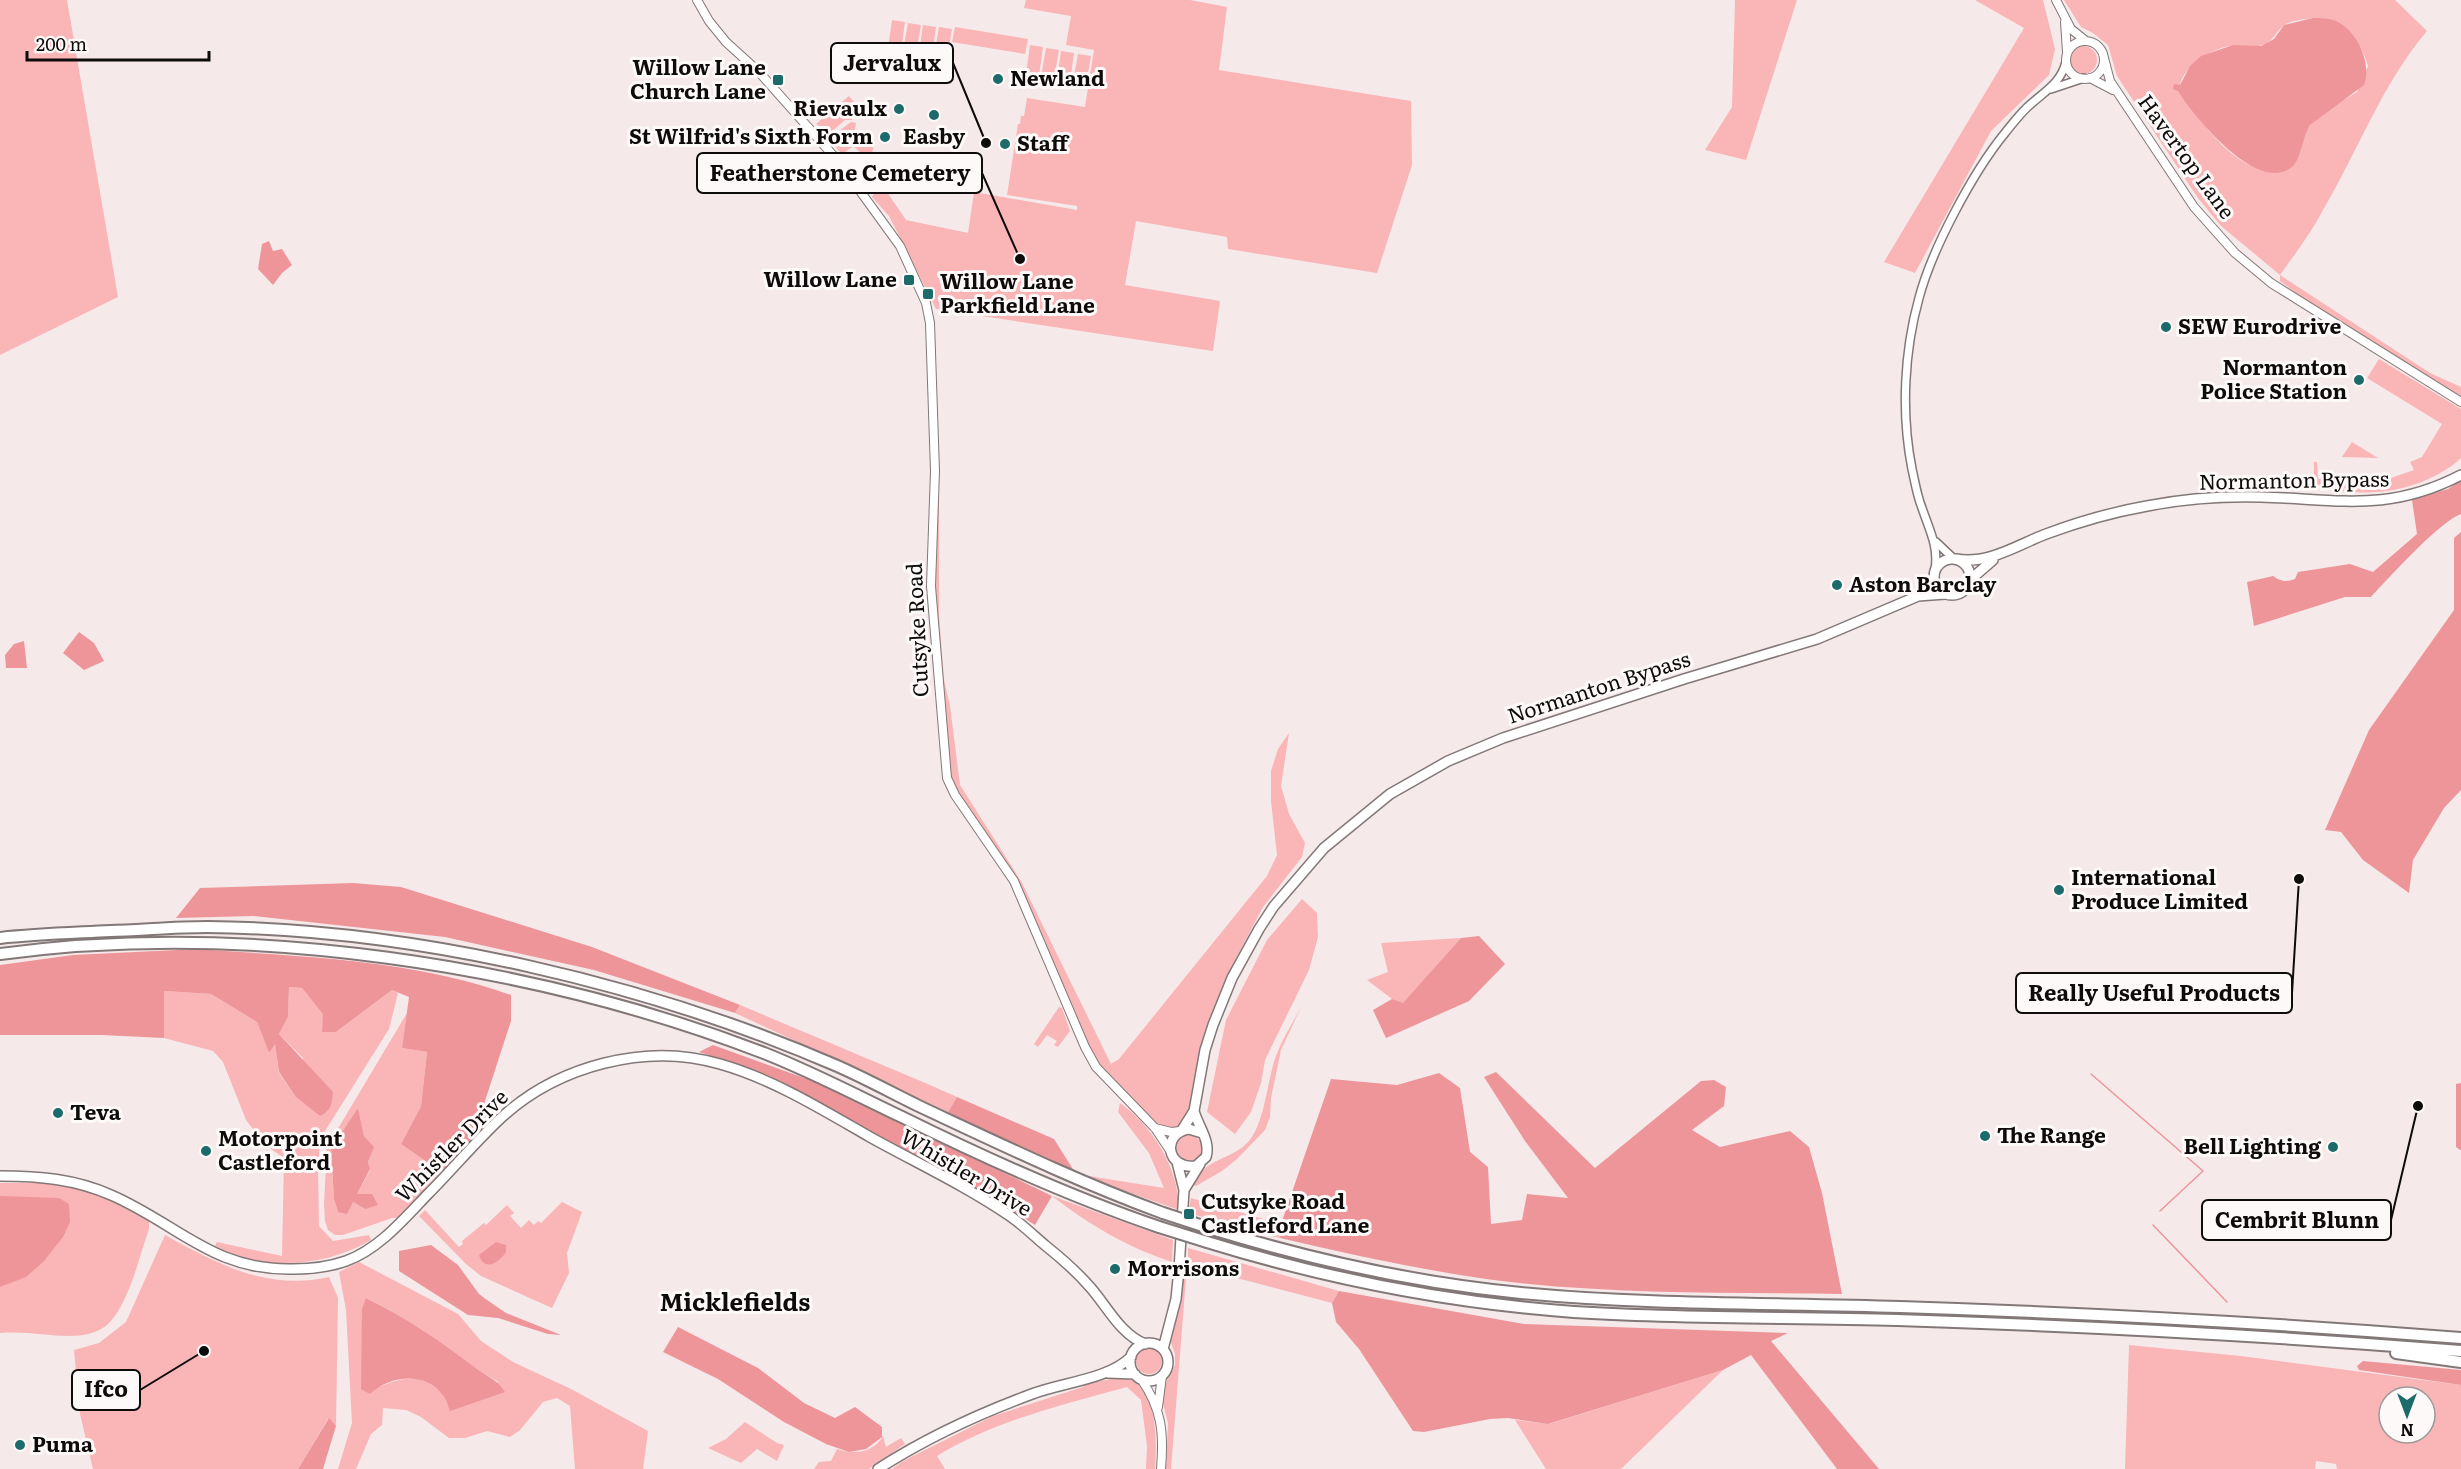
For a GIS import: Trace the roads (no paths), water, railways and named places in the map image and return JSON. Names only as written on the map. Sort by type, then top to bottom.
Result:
[{"type":"highway","points":[[0,938],[207,927],[293,931],[440,949],[564,976],[635,994],[755,1033],[837,1066],[1073,1177],[1163,1214],[1276,1249],[1391,1275],[1557,1297],[1628,1301],[2049,1312],[2461,1336]]},
{"type":"highway","points":[[0,954],[137,944],[253,945],[364,955],[465,970],[541,985],[629,1009],[763,1053],[834,1083],[903,1118],[1037,1179],[1159,1227],[1282,1264],[1368,1284],[1478,1302],[1571,1312],[1648,1316],[1896,1320],[2038,1326],[2461,1352]]},
{"type":"highway","points":[[2295,1340],[2461,1362]]},
{"type":"main road","name":"Cutsyke Road","points":[[697,0],[709,21],[726,42],[759,72],[839,162],[889,229],[911,267],[928,314],[935,471],[931,586],[947,778],[955,795],[1014,881],[1085,1047],[1096,1067],[1155,1128],[1171,1152]]},
{"type":"main road","points":[[2056,0],[2065,21],[2078,36],[2100,48],[2104,58],[2098,73],[2087,78],[2073,75],[2066,60],[2065,21]]},
{"type":"main road","points":[[2066,60],[2070,48],[2075,43],[2088,41]]},
{"type":"main road","name":"Havertop Lane","points":[[2104,58],[2106,73],[2119,95],[2194,207],[2235,253],[2271,283],[2461,402]]},
{"type":"main road","name":"Havertop Lane","points":[[2087,78],[2108,86],[2119,95]]},
{"type":"main road","name":"Normanton Bypass","points":[[1955,559],[1970,562],[1981,560],[2092,519],[2148,506],[2258,496],[2338,502],[2384,500],[2411,495],[2448,482],[2461,472]]},
{"type":"main road","name":"Normanton Bypass","points":[[1971,579],[1981,568],[2002,553]]},
{"type":"main road","points":[[1955,559],[1968,567],[1971,579],[1963,592],[1954,596],[1945,594],[1936,587],[1934,572],[1940,563],[1955,559]]},
{"type":"main road","name":"Normanton Bypass","points":[[1905,601],[1923,590],[1934,572]]},
{"type":"main road","name":"Normanton Bypass","points":[[1194,1111],[1205,1050],[1232,978],[1258,929],[1274,906],[1324,849],[1390,794],[1448,761],[1514,735],[1684,679],[1816,639],[1918,596],[1945,594]]},
{"type":"main road","name":"Whistler Drive","points":[[0,1176],[62,1179],[94,1188],[134,1205],[223,1258],[246,1265],[270,1269],[316,1268],[354,1258],[383,1239],[504,1116],[547,1085],[588,1068],[621,1060],[641,1057],[701,1059],[743,1072],[798,1098],[998,1209],[1082,1278],[1123,1329],[1146,1344]]},
{"type":"main road","points":[[1161,1469],[1162,1436],[1158,1407],[1162,1376],[1168,1363],[1163,1349],[1176,1299],[1184,1190],[1177,1162],[1171,1152],[1171,1141],[1181,1131],[1194,1111]]},
{"type":"main road","points":[[1184,1190],[1206,1156],[1208,1148],[1194,1111]]},
{"type":"main road","points":[[1155,1128],[1171,1132],[1192,1129],[1202,1134]]},
{"type":"main road","points":[[1177,1162],[1188,1167],[1200,1164]]},
{"type":"main road","points":[[878,1469],[981,1413],[1035,1392],[1106,1373],[1131,1356],[1138,1347],[1157,1336],[1170,1318]]},
{"type":"main road","name":"Whistler Drive","points":[[1123,1329],[1131,1356]]},
{"type":"main road","points":[[1146,1344],[1163,1349]]},
{"type":"main road","points":[[1131,1356],[1130,1363],[1158,1407]]},
{"type":"main road","points":[[1106,1373],[1154,1380],[1162,1376]]},
{"type":"street","points":[[1934,572],[1937,553],[1917,488],[1907,425],[1907,367],[1919,297],[1932,260],[1982,167],[2004,135],[2031,104],[2049,90],[2060,77],[2066,60]]},
{"type":"street","points":[[2049,90],[2087,78]]},
{"type":"street","points":[[1933,538],[1941,549],[1955,559]]},
{"type":"waterway","points":[[2091,1074],[2203,1171],[2160,1211]]},
{"type":"waterway","points":[[2153,1225],[2227,1302]]},
{"type":"place","name":"Newland","points":[[998,79]]},
{"type":"place","name":"Willow Lane Church Lane","points":[[778,80]]},
{"type":"place","name":"Rievaulx","points":[[899,109]]},
{"type":"place","name":"Easby","points":[[934,115]]},
{"type":"place","name":"St Wilfrid's Sixth Form","points":[[885,137]]},
{"type":"place","name":"Jervalux","points":[[986,143]]},
{"type":"place","name":"Staff","points":[[1005,144]]},
{"type":"place","name":"Featherstone Cemetery","points":[[1020,259]]},
{"type":"place","name":"Willow Lane","points":[[909,280]]},
{"type":"place","name":"Willow Lane Parkfield Lane","points":[[928,294]]},
{"type":"place","name":"SEW Eurodrive","points":[[2166,327]]},
{"type":"place","name":"Normanton Police Station","points":[[2359,380]]},
{"type":"place","name":"Aston Barclay","points":[[1837,585]]},
{"type":"place","name":"Really Useful Products","points":[[2299,879]]},
{"type":"place","name":"International Produce Limited","points":[[2059,890]]},
{"type":"place","name":"Cembrit Blunn","points":[[2418,1106]]},
{"type":"place","name":"Teva","points":[[58,1113]]},
{"type":"place","name":"The Range","points":[[1985,1136]]},
{"type":"place","name":"Bell Lighting","points":[[2333,1147]]},
{"type":"place","name":"Motorpoint Castleford","points":[[206,1151]]},
{"type":"place","name":"Cutsyke Road Castleford Lane","points":[[1189,1214]]},
{"type":"place","name":"Morrisons","points":[[1115,1269]]},
{"type":"place","name":"Ifco","points":[[204,1351]]},
{"type":"place","name":"Puma","points":[[20,1445]]},
{"type":"district","name":"Micklefields","points":[[735,1303]]}]
